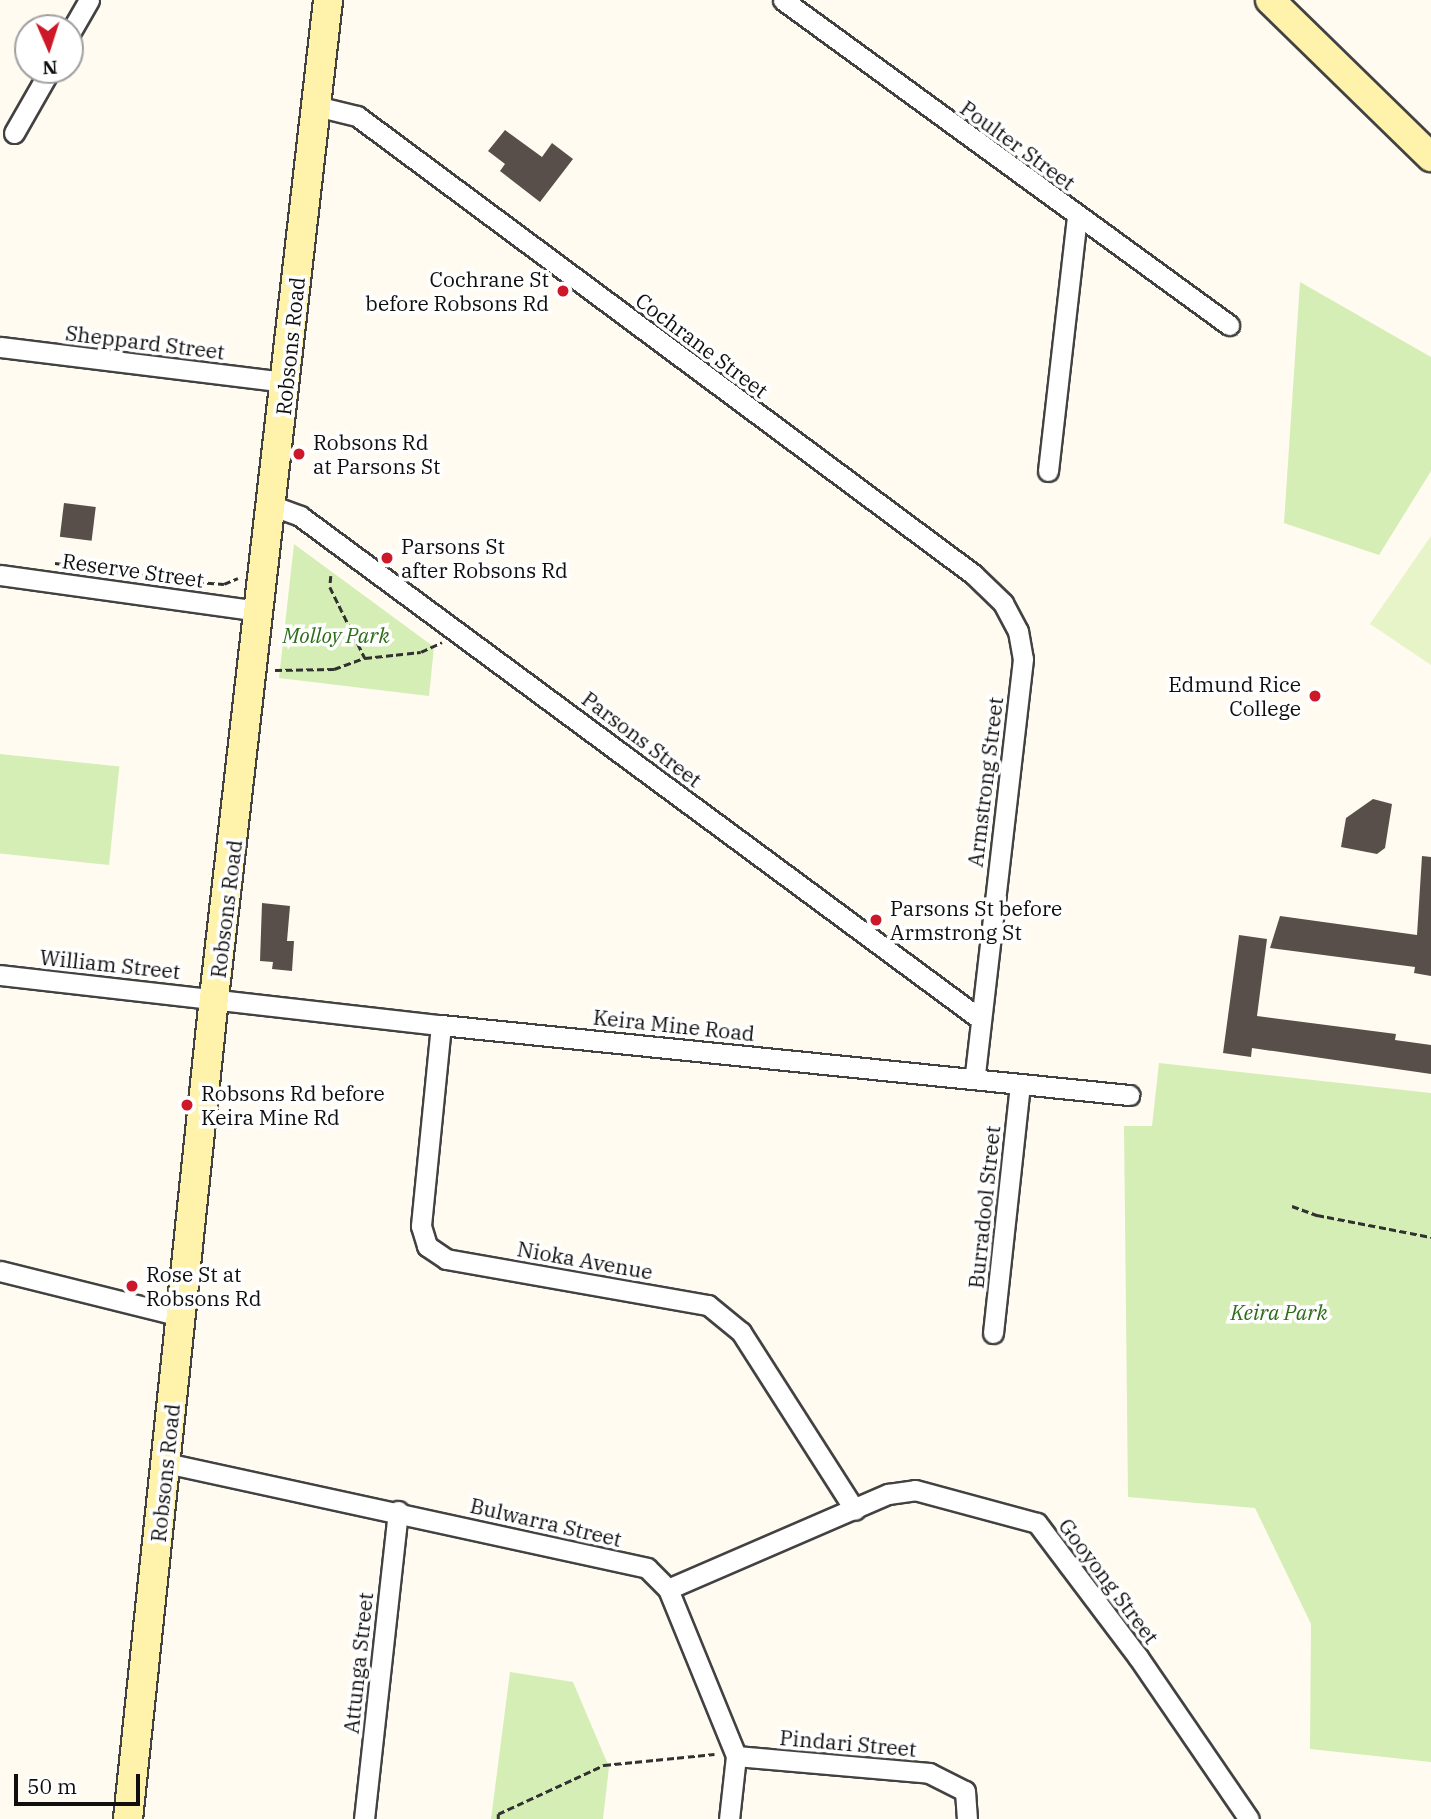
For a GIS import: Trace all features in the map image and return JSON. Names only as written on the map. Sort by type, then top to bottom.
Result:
[{"type":"main road","name":"Robsons Road","points":[[128,1819],[214,998],[328,0]]},
{"type":"main road","points":[[1270,0],[1431,157]]},
{"type":"street","name":"Poulter Street","points":[[785,1],[1077,217],[1229,325]]},
{"type":"street","points":[[15,133],[42,84]]},
{"type":"street","name":"Cochrane Street","points":[[316,106],[357,117],[972,574],[1012,617],[1023,659]]},
{"type":"street","points":[[1048,471],[1077,217]]},
{"type":"street","name":"Sheppard Street","points":[[0,346],[285,382]]},
{"type":"street","name":"Parsons Street","points":[[272,506],[300,516],[979,1018]]},
{"type":"street","name":"Reserve Street","points":[[0,575],[260,611]]},
{"type":"street","name":"Armstrong Street","points":[[975,1077],[979,1018],[1023,659]]},
{"type":"street","name":"William Street","points":[[0,975],[214,998]]},
{"type":"street","name":"Keira Mine Road","points":[[214,998],[441,1025],[975,1077],[1020,1085],[1129,1095]]},
{"type":"street","name":"Nioka Avenue","points":[[441,1025],[421,1226],[427,1246],[446,1259],[709,1305],[741,1332],[855,1510]]},
{"type":"street","name":"Burradool Street","points":[[993,1333],[1020,1085]]},
{"type":"street","points":[[0,1271],[180,1316]]},
{"type":"street","name":"Bulwarra Street","points":[[166,1463],[398,1511],[647,1568],[668,1589],[734,1754],[729,1819]]},
{"type":"street","name":"Gooyong Street","points":[[668,1589],[888,1494],[915,1490],[1037,1523],[1138,1657],[1248,1819]]},
{"type":"street","name":"Attunga Street","points":[[364,1819],[398,1511]]},
{"type":"street","name":"Pindari Street","points":[[734,1754],[929,1773],[965,1791],[967,1819]]},
{"type":"path","points":[[54,563],[224,584],[241,576]]},
{"type":"path","points":[[331,576],[330,587],[365,658]]},
{"type":"path","points":[[272,670],[334,668],[365,658],[421,652],[460,632]]},
{"type":"path","points":[[1292,1206],[1317,1215],[1431,1237]]},
{"type":"path","points":[[498,1819],[498,1815],[604,1765],[734,1754]]},
{"type":"green space","points":[[1300,282],[1431,357],[1431,471],[1379,555],[1284,523]]},
{"type":"green space","points":[[1431,536],[1431,665],[1370,624]]},
{"type":"green space","name":"Molloy Park","points":[[294,544],[434,647],[429,696],[279,678]]},
{"type":"green space","points":[[0,754],[119,767],[109,865],[0,854]]},
{"type":"green space","name":"Keira Park","points":[[1159,1063],[1431,1093],[1431,1762],[1310,1749],[1311,1624],[1255,1508],[1128,1497],[1124,1126],[1152,1126]]},
{"type":"green space","points":[[510,1672],[573,1682],[609,1767],[603,1819],[491,1819]]},
{"type":"building","points":[[505,130],[542,157],[552,143],[573,159],[540,202],[500,171],[505,164],[488,151]]},
{"type":"building","points":[[64,503],[96,507],[92,541],[60,537]]},
{"type":"building","points":[[1373,799],[1392,804],[1385,848],[1377,854],[1341,847],[1346,818]]},
{"type":"building","points":[[1422,856],[1431,857],[1431,976],[1414,973],[1415,967],[1270,948],[1280,916],[1417,935]]},
{"type":"building","points":[[262,903],[290,906],[287,941],[294,941],[292,971],[272,969],[273,962],[260,961]]},
{"type":"building","points":[[1239,935],[1267,939],[1257,1016],[1396,1034],[1395,1040],[1431,1045],[1431,1074],[1252,1048],[1251,1057],[1223,1053]]},
{"type":"place","name":"Cochrane St before Robsons Rd","points":[[563,291]]},
{"type":"place","name":"Robsons Rd at Parsons St","points":[[299,454]]},
{"type":"place","name":"Parsons St after Robsons Rd","points":[[387,558]]},
{"type":"place","name":"Edmund Rice College","points":[[1315,696]]},
{"type":"place","name":"Parsons St before Armstrong St","points":[[876,920]]},
{"type":"place","name":"Robsons Rd before Keira Mine Rd","points":[[187,1105]]},
{"type":"place","name":"Rose St at Robsons Rd","points":[[132,1286]]}]
